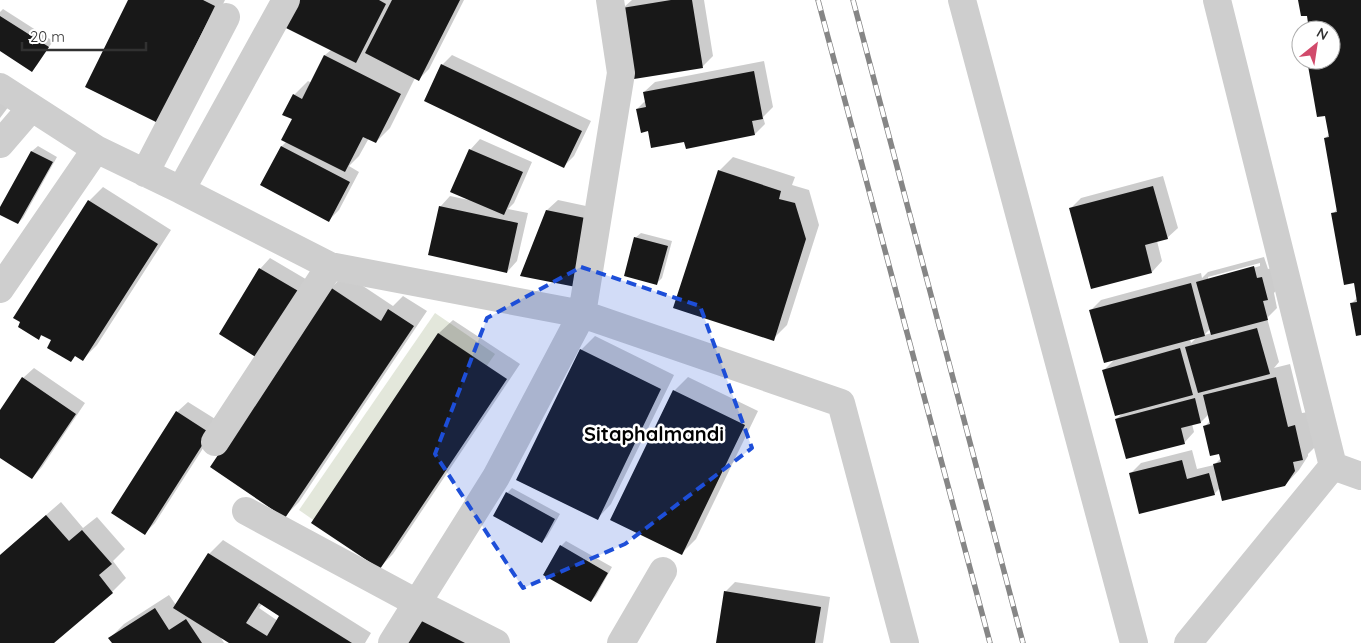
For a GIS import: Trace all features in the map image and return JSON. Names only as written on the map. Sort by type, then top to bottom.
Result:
[{"type":"street","points":[[181,190],[286,0]]},
{"type":"street","points":[[392,643],[496,477],[582,314],[621,73],[610,0]]},
{"type":"street","points":[[962,0],[1134,643]]},
{"type":"street","points":[[1217,0],[1333,466]]},
{"type":"street","points":[[146,173],[226,17]]},
{"type":"street","points":[[0,87],[96,149],[330,266],[582,314],[841,403],[905,643]]},
{"type":"street","points":[[0,144],[31,108]]},
{"type":"street","points":[[0,290],[96,149]]},
{"type":"street","points":[[216,442],[330,266]]},
{"type":"street","points":[[1333,466],[1361,476]]},
{"type":"street","points":[[1188,643],[1333,466]]},
{"type":"street","points":[[246,511],[417,603],[496,643]]},
{"type":"street","points":[[621,643],[663,571]]},
{"type":"highlighted area","points":[[581,267],[700,306],[752,448],[625,544],[523,588],[435,454],[487,318]]},
{"type":"shaded area","points":[[435,313],[495,354],[358,551],[299,510]]},
{"type":"building","points":[[128,0],[203,0],[215,6],[158,123],[85,87]]},
{"type":"building","points":[[298,0],[379,0],[386,4],[356,63],[284,27]]},
{"type":"building","points":[[392,0],[460,0],[419,81],[365,53]]},
{"type":"building","points":[[671,0],[692,0],[703,68],[634,79],[622,8]]},
{"type":"building","points":[[1298,0],[1361,0],[1361,335],[1356,336],[1350,303],[1357,302],[1354,283],[1344,285],[1331,213],[1337,212],[1324,138],[1329,137],[1325,116],[1317,117],[1309,70],[1341,70],[1341,20],[1308,20],[1307,16],[1301,16]]},
{"type":"building","points":[[0,16],[49,47],[32,72],[0,51]]},
{"type":"building","points":[[324,55],[401,94],[376,143],[363,137],[345,172],[281,140],[292,119],[282,115],[293,94],[302,99]]},
{"type":"building","points":[[441,64],[582,131],[564,168],[424,101]]},
{"type":"building","points":[[754,71],[763,119],[752,121],[755,135],[686,149],[684,142],[651,148],[648,131],[641,133],[636,109],[646,107],[643,92]]},
{"type":"building","points":[[281,146],[350,182],[329,222],[260,185]]},
{"type":"building","points":[[469,149],[523,172],[504,215],[450,192]]},
{"type":"building","points":[[31,151],[53,162],[18,224],[0,215],[0,207]]},
{"type":"building","points":[[718,170],[781,191],[779,199],[795,203],[806,239],[774,341],[673,308]]},
{"type":"building","points":[[1153,186],[1168,239],[1145,245],[1152,273],[1091,289],[1069,208]]},
{"type":"building","points":[[88,200],[158,244],[83,361],[75,356],[71,362],[47,348],[51,340],[41,335],[39,340],[18,327],[20,322],[13,318]]},
{"type":"building","points":[[439,206],[518,223],[507,273],[428,255]]},
{"type":"building","points":[[546,210],[590,219],[576,287],[520,276]]},
{"type":"building","points":[[634,237],[668,246],[657,285],[624,276]]},
{"type":"building","points":[[1254,266],[1257,278],[1262,277],[1268,300],[1263,301],[1268,320],[1211,335],[1196,282]]},
{"type":"building","points":[[259,268],[300,292],[259,359],[219,334]]},
{"type":"building","points":[[1191,283],[1205,336],[1104,363],[1089,310]]},
{"type":"building","points":[[330,287],[381,321],[388,309],[414,326],[285,518],[210,467]]},
{"type":"building","points":[[1257,328],[1270,374],[1198,393],[1185,347]]},
{"type":"building","points":[[438,333],[507,379],[380,569],[311,523]]},
{"type":"building","points":[[1180,348],[1193,395],[1115,416],[1102,370]]},
{"type":"building","points":[[580,349],[661,389],[598,520],[516,480]]},
{"type":"building","points":[[22,377],[76,414],[32,479],[0,458],[0,410]]},
{"type":"building","points":[[1276,377],[1288,427],[1295,425],[1303,460],[1293,462],[1295,471],[1285,486],[1222,501],[1213,464],[1221,462],[1219,454],[1210,456],[1203,426],[1210,424],[1203,395]]},
{"type":"building","points":[[673,390],[745,425],[682,555],[610,520]]},
{"type":"building","points":[[1195,398],[1201,423],[1181,428],[1185,444],[1126,459],[1115,419]]},
{"type":"building","points":[[176,411],[210,433],[145,535],[111,513]]},
{"type":"building","points":[[1182,460],[1187,479],[1209,473],[1215,495],[1139,514],[1129,473]]},
{"type":"building","points":[[506,492],[555,519],[542,543],[493,516]]},
{"type":"building","points":[[46,515],[69,541],[82,530],[112,564],[99,575],[113,593],[54,643],[0,643],[0,555]]},
{"type":"building","points":[[560,545],[608,573],[591,602],[543,575]]},
{"type":"building","points":[[208,553],[352,643],[229,643],[173,608]],"holes":[[[259,603],[279,616],[267,636],[246,623]]]},
{"type":"building","points":[[724,591],[821,607],[815,643],[716,643]]},
{"type":"building","points":[[155,608],[169,630],[186,619],[202,643],[112,643],[108,638]]},
{"type":"building","points":[[419,613],[471,643],[402,643]]},
{"type":"railway","points":[[818,0],[990,643]]},
{"type":"railway","points":[[853,0],[1023,643]]},
{"type":"district","name":"Sitaphalmandi","points":[[654,433]]}]
